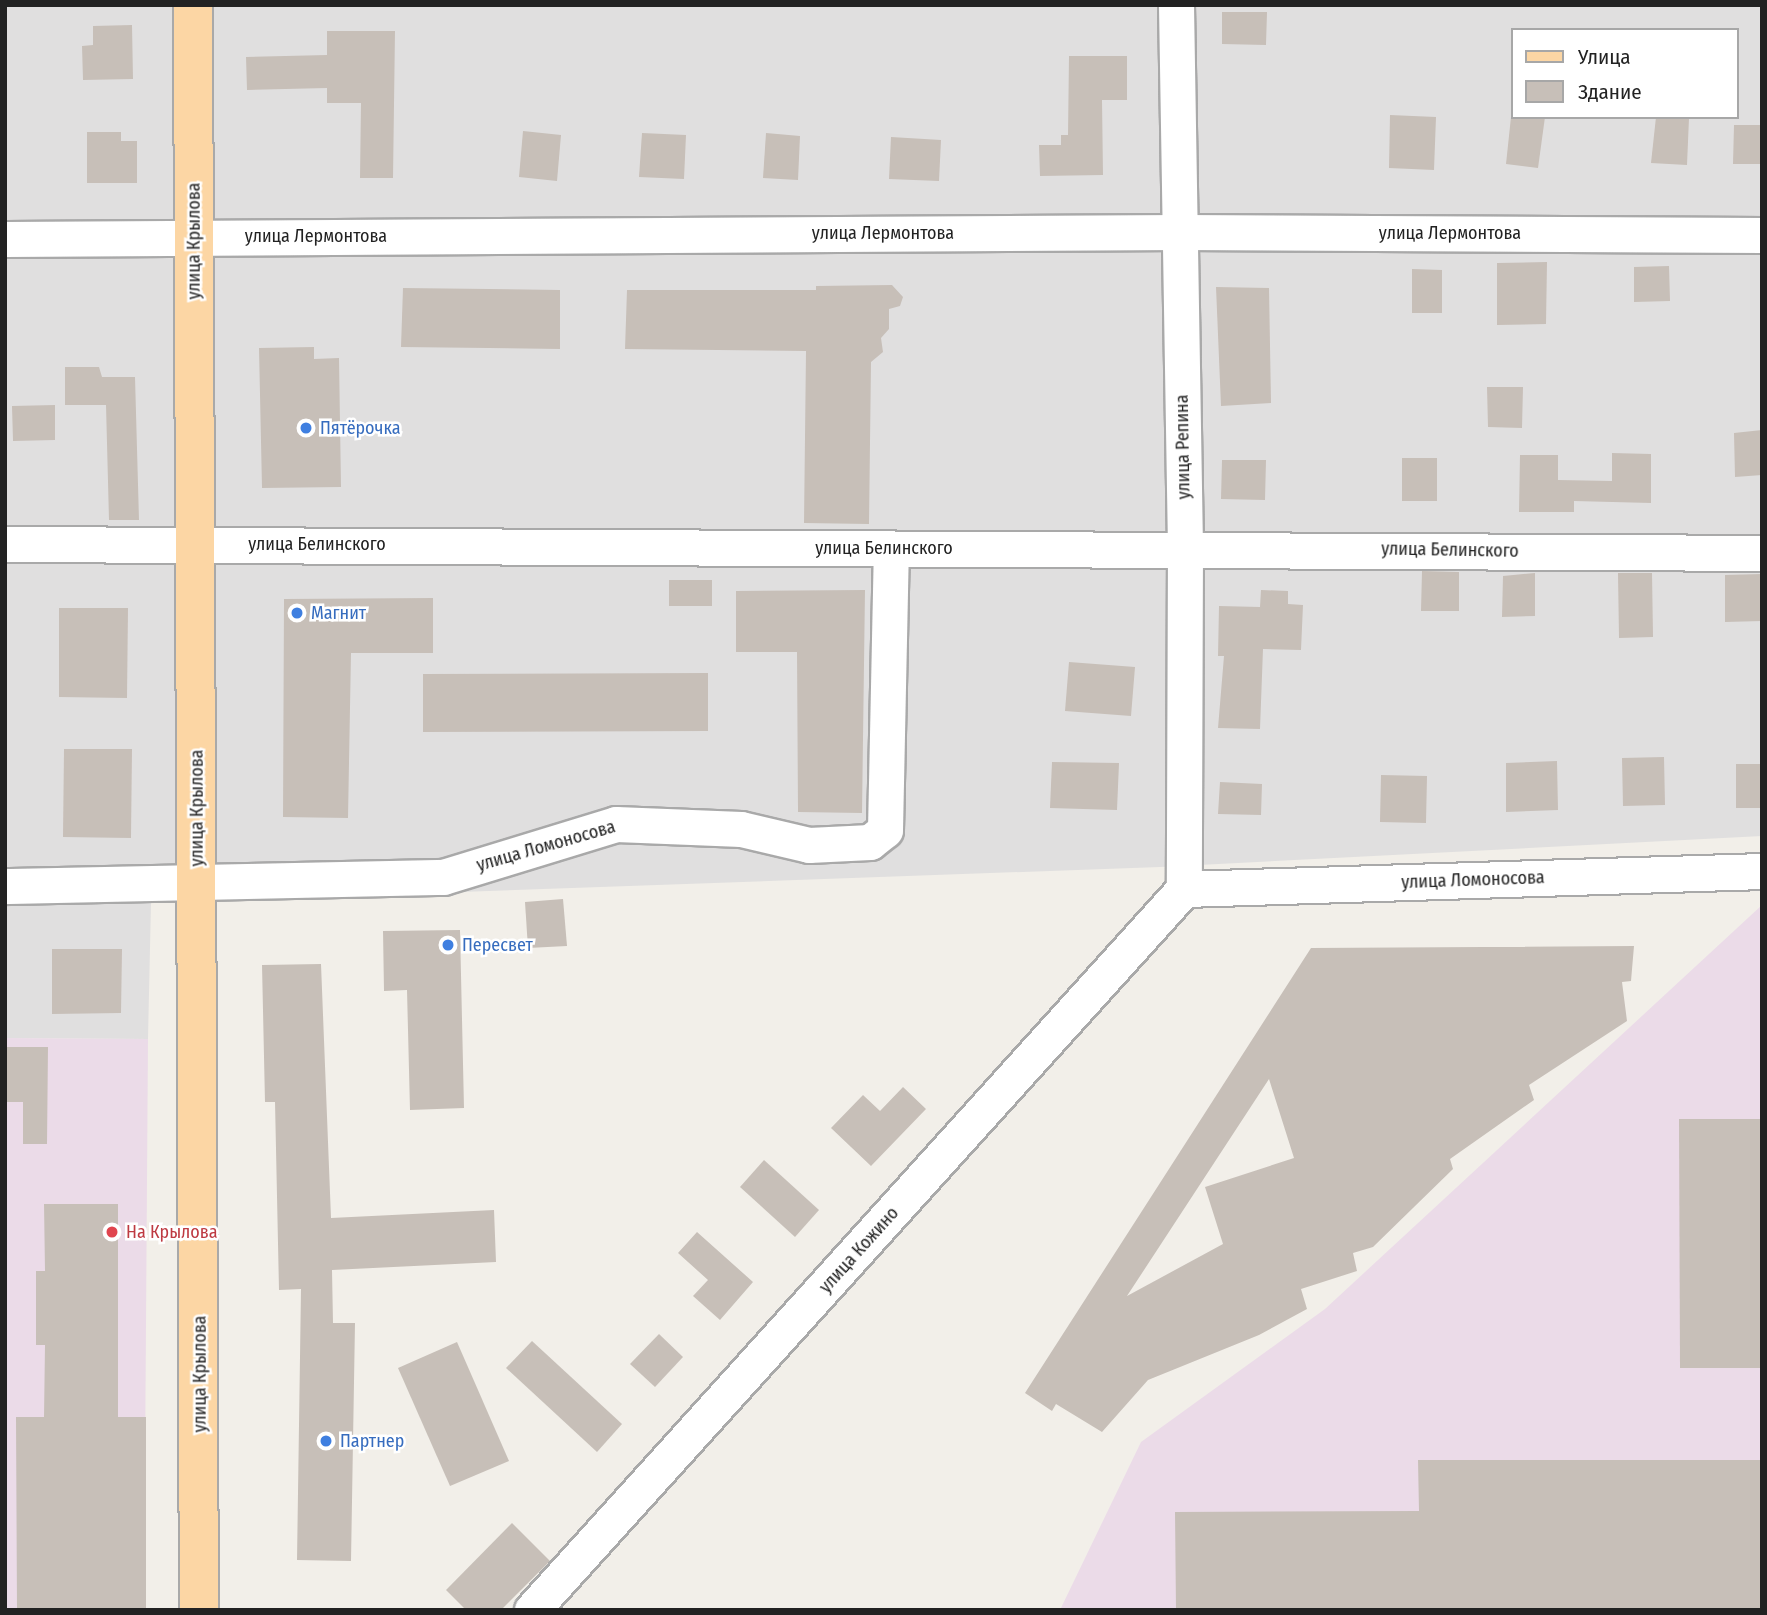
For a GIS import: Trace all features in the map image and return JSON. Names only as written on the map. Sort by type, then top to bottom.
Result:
[{"type":"main road","name":"улица Крылова","points":[[193,5],[199,1610]]},
{"type":"street","name":"улица Репина","points":[[1176,5],[1185,547],[1184,889]]},
{"type":"street","name":"улица Лермонтова","points":[[5,239],[1181,232],[1762,234]]},
{"type":"street","name":"улица Белинского","points":[[5,544],[891,549],[1185,547],[1762,553]]},
{"type":"street","name":"улица Ломоносова","points":[[5,886],[443,877],[617,824],[741,829],[809,845],[870,842],[885,830],[891,549]]},
{"type":"street","name":"улица Ломоносова","points":[[1184,889],[1762,871]]},
{"type":"street","name":"улица Кожино","points":[[532,1610],[1184,889]]},
{"type":"shaded area","points":[[5,5],[1762,5],[1762,836],[1160,867],[151,903],[148,1039],[5,1038]]},
{"type":"shaded area","points":[[1762,905],[1762,1610],[1060,1610],[1141,1442],[1325,1309]]},
{"type":"shaded area","points":[[5,1038],[148,1039],[144,1610],[5,1610]]},
{"type":"building","points":[[1222,12],[1267,12],[1266,45],[1222,44]]},
{"type":"building","points":[[132,25],[133,79],[83,80],[82,46],[93,45],[93,26]]},
{"type":"building","points":[[327,31],[395,31],[393,178],[360,178],[361,103],[327,103],[327,88],[247,90],[246,57],[327,55]]},
{"type":"building","points":[[1069,56],[1127,56],[1127,100],[1102,100],[1103,175],[1040,176],[1039,145],[1061,145],[1061,135],[1068,135]]},
{"type":"building","points":[[1390,115],[1436,117],[1434,170],[1389,168]]},
{"type":"building","points":[[1511,117],[1545,119],[1538,168],[1506,164]]},
{"type":"building","points":[[1656,119],[1689,119],[1687,165],[1651,163]]},
{"type":"building","points":[[1734,125],[1762,125],[1762,164],[1733,164]]},
{"type":"building","points":[[523,131],[561,135],[557,181],[519,177]]},
{"type":"building","points":[[87,132],[121,132],[121,141],[137,141],[137,183],[87,183]]},
{"type":"building","points":[[642,133],[686,135],[684,179],[639,177]]},
{"type":"building","points":[[766,133],[800,136],[798,180],[763,178]]},
{"type":"building","points":[[891,137],[941,140],[939,181],[889,179]]},
{"type":"building","points":[[1547,262],[1546,324],[1497,325],[1497,263]]},
{"type":"building","points":[[1669,266],[1670,301],[1634,302],[1634,267]]},
{"type":"building","points":[[1412,269],[1442,270],[1442,313],[1412,313]]},
{"type":"building","points":[[892,285],[903,297],[900,306],[889,309],[889,329],[881,338],[883,352],[871,362],[869,524],[804,523],[806,351],[625,349],[627,290],[816,290],[816,286]]},
{"type":"building","points":[[1216,287],[1269,288],[1271,403],[1221,406]]},
{"type":"building","points":[[403,288],[560,290],[560,349],[401,347]]},
{"type":"building","points":[[314,347],[314,359],[339,358],[341,487],[262,488],[259,348]]},
{"type":"building","points":[[65,367],[99,367],[102,377],[135,377],[139,520],[109,520],[106,405],[65,405]]},
{"type":"building","points":[[1487,387],[1523,387],[1522,428],[1488,427]]},
{"type":"building","points":[[55,405],[55,440],[13,441],[12,406]]},
{"type":"building","points":[[1762,430],[1762,475],[1735,477],[1734,433]]},
{"type":"building","points":[[1612,453],[1651,454],[1651,503],[1574,501],[1574,512],[1519,512],[1520,455],[1558,455],[1558,480],[1612,481]]},
{"type":"building","points":[[1402,458],[1437,458],[1437,501],[1402,501]]},
{"type":"building","points":[[1222,460],[1266,460],[1265,500],[1221,499]]},
{"type":"building","points":[[1422,571],[1459,572],[1459,611],[1421,611]]},
{"type":"building","points":[[1535,573],[1535,616],[1502,617],[1503,576]]},
{"type":"building","points":[[1618,573],[1652,573],[1653,637],[1619,638]]},
{"type":"building","points":[[1762,574],[1762,621],[1725,622],[1725,575]]},
{"type":"building","points":[[669,580],[712,580],[712,606],[669,606]]},
{"type":"building","points":[[865,590],[862,813],[798,812],[797,652],[736,652],[736,591]]},
{"type":"building","points":[[1261,590],[1288,591],[1288,604],[1303,605],[1301,650],[1263,649],[1260,729],[1218,728],[1224,656],[1218,656],[1219,606],[1260,607]]},
{"type":"building","points":[[433,598],[433,653],[351,653],[348,818],[283,817],[284,599]]},
{"type":"building","points":[[59,608],[128,608],[127,698],[59,697]]},
{"type":"building","points":[[1069,662],[1135,667],[1131,716],[1065,711]]},
{"type":"building","points":[[708,673],[708,731],[423,732],[423,674]]},
{"type":"building","points":[[64,749],[132,749],[131,838],[63,837]]},
{"type":"building","points":[[1664,757],[1665,805],[1623,806],[1622,758]]},
{"type":"building","points":[[1557,761],[1558,810],[1506,812],[1506,763]]},
{"type":"building","points":[[1052,762],[1119,763],[1117,810],[1050,808]]},
{"type":"building","points":[[1736,764],[1762,764],[1762,808],[1736,808]]},
{"type":"building","points":[[1381,775],[1427,776],[1426,823],[1380,822]]},
{"type":"building","points":[[1220,782],[1262,784],[1261,815],[1218,814]]},
{"type":"building","points":[[563,899],[567,946],[528,948],[525,902]]},
{"type":"building","points":[[460,930],[464,1108],[410,1110],[407,990],[384,991],[383,931]]},
{"type":"building","points":[[1634,946],[1631,981],[1622,982],[1627,1021],[1529,1085],[1534,1100],[1450,1159],[1453,1169],[1373,1247],[1353,1253],[1357,1271],[1301,1289],[1307,1309],[1259,1335],[1148,1380],[1102,1432],[1056,1404],[1052,1411],[1025,1393],[1311,948]],"holes":[[[1269,1079],[1294,1158],[1205,1187],[1223,1244],[1127,1296]]]},
{"type":"building","points":[[52,949],[122,949],[121,1013],[52,1014]]},
{"type":"building","points":[[321,964],[331,1218],[494,1210],[496,1262],[332,1270],[333,1323],[355,1323],[351,1561],[297,1560],[301,1289],[279,1290],[275,1102],[265,1102],[262,965]]},
{"type":"building","points":[[5,1047],[48,1047],[47,1144],[23,1144],[23,1102],[5,1102]]},
{"type":"building","points":[[903,1087],[926,1109],[871,1166],[831,1128],[863,1095],[880,1111]]},
{"type":"building","points":[[1679,1119],[1762,1119],[1762,1368],[1680,1368]]},
{"type":"building","points":[[764,1160],[819,1210],[795,1237],[740,1187]]},
{"type":"building","points":[[44,1204],[118,1204],[118,1417],[146,1417],[146,1610],[17,1610],[16,1417],[44,1417],[45,1345],[36,1345],[36,1271],[45,1271]]},
{"type":"building","points":[[697,1232],[753,1282],[720,1320],[693,1296],[708,1280],[678,1253]]},
{"type":"building","points":[[659,1334],[683,1357],[655,1387],[630,1364]]},
{"type":"building","points":[[532,1341],[622,1424],[597,1452],[506,1368]]},
{"type":"building","points":[[457,1342],[509,1461],[450,1486],[398,1368]]},
{"type":"building","points":[[1418,1460],[1762,1460],[1762,1610],[1176,1610],[1175,1512],[1419,1511]]},
{"type":"building","points":[[512,1523],[550,1561],[501,1610],[466,1610],[446,1590]]},
{"type":"place","name":"Пятёрочка","points":[[306,428]]},
{"type":"place","name":"Магнит","points":[[297,613]]},
{"type":"place","name":"Пересвет","points":[[448,945]]},
{"type":"place","name":"На Крылова","points":[[112,1232]]},
{"type":"place","name":"Партнер","points":[[326,1441]]}]
